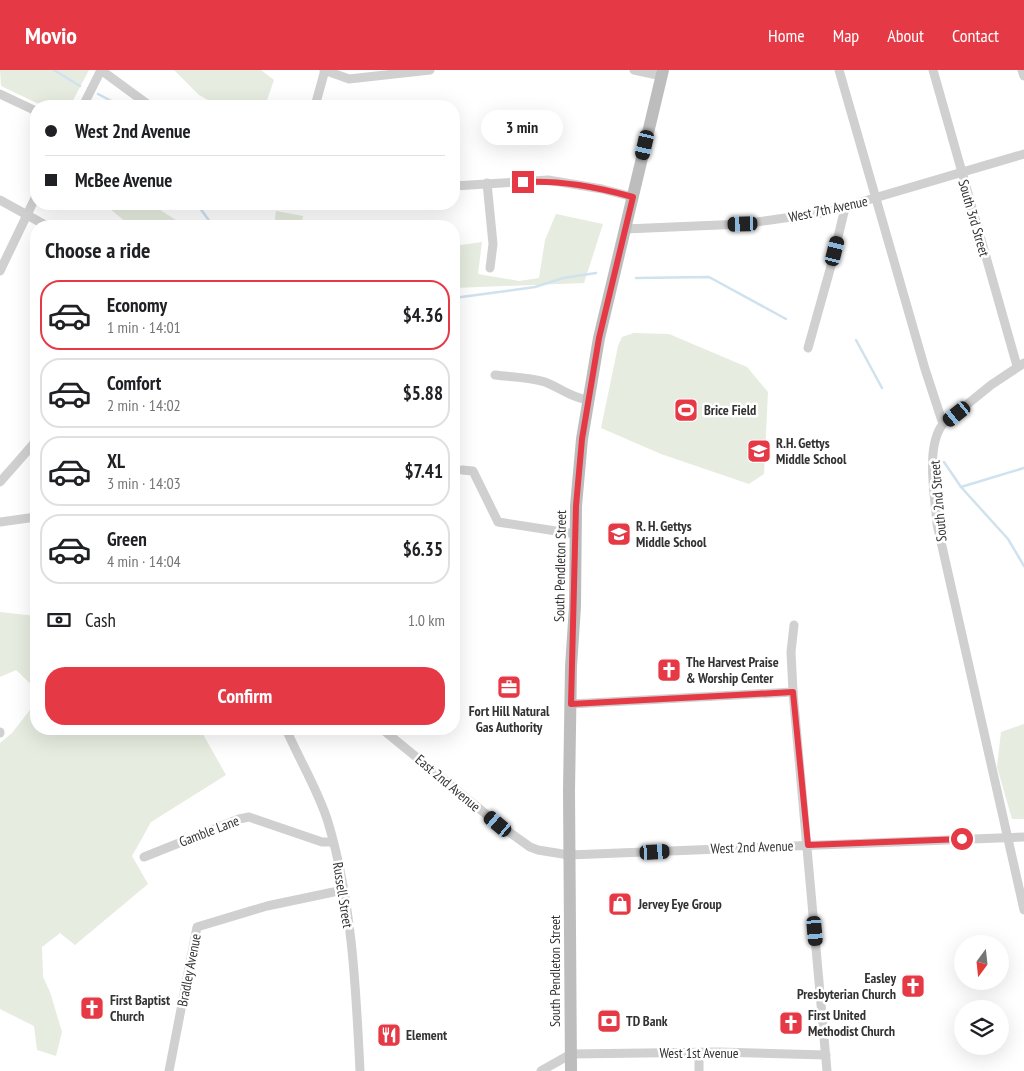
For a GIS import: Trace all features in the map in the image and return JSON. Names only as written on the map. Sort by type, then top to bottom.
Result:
[{"type":"main road","name":"South Pendleton Street","points":[[571,1071],[571,704],[575,534],[582,439],[588,400],[625,229],[662,73]]},
{"type":"street","points":[[86,100],[101,70],[142,100]]},
{"type":"street","points":[[316,100],[324,70],[349,79],[430,70]]},
{"type":"street","points":[[634,70],[662,73]]},
{"type":"street","points":[[840,70],[925,369],[943,424],[1020,364]]},
{"type":"street","name":"South 3rd Street","points":[[932,70],[960,174],[1020,364]]},
{"type":"street","points":[[1022,70],[1024,76]]},
{"type":"street","points":[[0,94],[30,109]]},
{"type":"street","name":"West 7th Avenue","points":[[625,229],[743,224],[845,208],[1024,154]]},
{"type":"street","points":[[460,185],[548,180],[602,189],[633,197]]},
{"type":"street","points":[[487,183],[493,244],[490,268]]},
{"type":"street","points":[[0,200],[38,220]]},
{"type":"street","points":[[0,271],[30,207]]},
{"type":"street","points":[[808,348],[845,208]]},
{"type":"street","points":[[495,375],[537,380],[552,385],[569,396],[588,400]]},
{"type":"street","name":"South 2nd Street","points":[[943,424],[937,432],[934,445],[933,474],[937,524],[1024,910]]},
{"type":"street","points":[[0,482],[30,448]]},
{"type":"street","points":[[462,470],[473,472],[498,522],[575,534]]},
{"type":"street","points":[[0,522],[30,518]]},
{"type":"street","points":[[794,624],[791,652],[793,692],[827,1071]]},
{"type":"street","points":[[571,704],[793,692]]},
{"type":"street","name":"Russell Street","points":[[289,735],[321,802],[333,842],[343,890],[357,1008],[360,1071]]},
{"type":"street","name":"East 2nd Avenue","points":[[389,735],[498,824],[530,847],[570,855]]},
{"type":"street","name":"Gamble Lane","points":[[144,857],[239,818],[249,817],[322,842],[333,842]]},
{"type":"street","name":"West 2nd Avenue","points":[[570,855],[1024,837]]},
{"type":"street","name":"Bradley Avenue","points":[[168,1071],[197,927],[267,906],[343,890]]},
{"type":"street","points":[[698,1052],[699,1071]]},
{"type":"street","name":"West 1st Avenue","points":[[571,1054],[698,1052],[826,1055]]},
{"type":"street","points":[[541,1071],[571,1054]]},
{"type":"shaded area","points":[[0,70],[89,70],[73,100],[30,100],[1,86]]},
{"type":"shaded area","points":[[174,70],[261,70],[274,80],[267,100],[208,100],[199,95]]},
{"type":"shaded area","points":[[111,210],[160,210],[176,220],[124,220]]},
{"type":"shaded area","points":[[276,211],[303,216],[302,220],[275,220]]},
{"type":"shaded area","points":[[556,214],[603,224],[584,283],[460,288],[460,245],[482,242],[478,274],[519,281],[539,278],[545,240]]},
{"type":"shaded area","name":"Brice Field","points":[[634,333],[669,334],[747,367],[768,392],[764,474],[749,484],[661,454],[601,428],[618,346],[622,337]]},
{"type":"shaded area","points":[[0,612],[30,615],[30,683],[16,670],[0,677]]},
{"type":"shaded area","points":[[30,710],[30,735],[203,735],[226,775],[151,822],[132,856],[148,884],[75,945],[60,933],[42,947],[43,977],[50,992],[62,1032],[56,1056],[37,1050],[34,1026],[0,1009],[0,743],[12,733]]},
{"type":"shaded area","points":[[1024,724],[1024,819],[1012,819],[997,767],[1001,732]]},
{"type":"waterway","points":[[54,70],[80,86]]},
{"type":"waterway","points":[[98,94],[110,100]]},
{"type":"waterway","points":[[201,210],[209,220]]},
{"type":"waterway","points":[[460,297],[535,287],[563,278],[596,273]]},
{"type":"waterway","points":[[636,278],[709,277],[786,319]]},
{"type":"waterway","points":[[856,340],[882,388]]},
{"type":"waterway","points":[[944,462],[961,487],[1008,539],[1024,566]]},
{"type":"waterway","points":[[961,487],[1024,468]]},
{"type":"place","name":"Brice Field","points":[[686,410]]},
{"type":"place","name":"R.H. Gettys Middle School","points":[[759,451]]},
{"type":"place","name":"R. H. Gettys Middle School","points":[[619,534]]},
{"type":"place","name":"The Harvest Praise & Worship Center","points":[[669,670]]},
{"type":"place","name":"Fort Hill Natural Gas Authority","points":[[509,687]]},
{"type":"place","name":"Jervey Eye Group","points":[[620,904]]},
{"type":"place","name":"Easley Presbyterian Church","points":[[913,986]]},
{"type":"place","name":"First Baptist Church","points":[[92,1008]]},
{"type":"place","name":"TD Bank","points":[[609,1021]]},
{"type":"place","name":"First United Methodist Church","points":[[791,1023]]},
{"type":"place","name":"Element","points":[[389,1035]]},
{"type":"route","points":[[523,182],[548,180],[602,189],[633,197],[599,338],[582,439],[576,506],[571,704],[793,692],[808,845],[962,839]]}]
